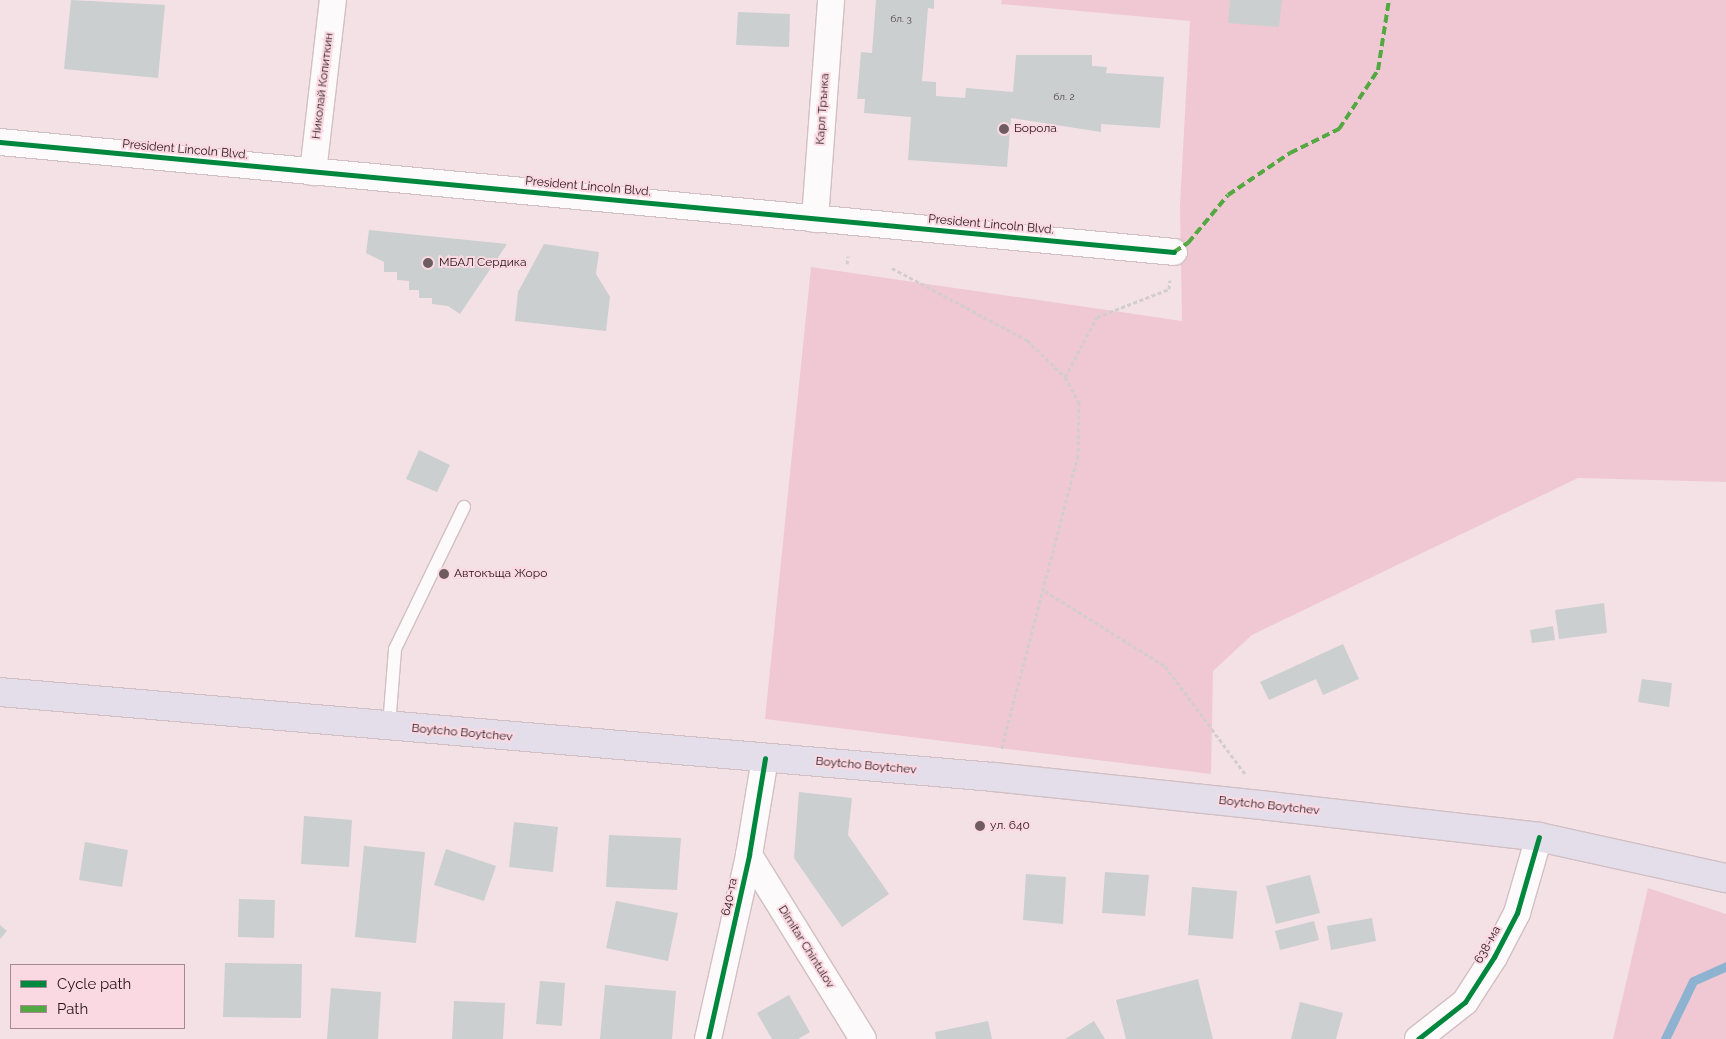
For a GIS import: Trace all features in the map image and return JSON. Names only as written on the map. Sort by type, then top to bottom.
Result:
[{"type":"highway","name":"Boytcho Boytchev","points":[[0,692],[994,777],[1269,806],[1539,836],[1726,878]]},
{"type":"street","name":"Николай Копиткин","points":[[313,172],[333,0]]},
{"type":"street","name":"Карл Трънка","points":[[815,219],[830,0]]},
{"type":"street","name":"President Lincoln Blvd.","points":[[0,142],[1174,252]]},
{"type":"street","name":"640-та","points":[[708,1039],[749,855],[765,758]]},
{"type":"street","name":"638-ма","points":[[1418,1039],[1465,1002],[1494,957],[1517,913],[1539,836]]},
{"type":"street","name":"Dimitar Chintulov","points":[[749,855],[863,1039]]},
{"type":"lane","points":[[389,726],[395,649],[464,507]]},
{"type":"path","points":[[1065,377],[1097,317],[1169,288],[1174,252]]},
{"type":"path","points":[[847,264],[848,256]]},
{"type":"path","points":[[892,268],[1027,340],[1065,377],[1079,402],[1078,454],[1045,591],[994,777]]},
{"type":"path","points":[[1045,591],[1165,666],[1269,806]]},
{"type":"shaded area","points":[[1002,0],[1726,0],[1726,482],[1578,478],[1252,635],[1213,671],[1211,774],[765,719],[811,267],[1182,321],[1180,205],[1190,21],[1001,4]]},
{"type":"shaded area","points":[[1648,888],[1726,914],[1726,1039],[1613,1039]]},
{"type":"building","points":[[71,0],[165,5],[158,78],[64,69]]},
{"type":"building","points":[[876,0],[934,0],[934,9],[928,8],[922,81],[936,82],[936,96],[965,98],[966,88],[1013,92],[1016,55],[1092,55],[1092,66],[1107,67],[1106,73],[1164,77],[1160,128],[1101,124],[1101,132],[1011,118],[1007,167],[908,160],[911,117],[864,113],[865,99],[857,99],[861,52],[872,53]]},
{"type":"building","points":[[1230,0],[1282,0],[1279,27],[1228,23]]},
{"type":"building","points":[[738,12],[790,14],[789,47],[736,45]]},
{"type":"building","points":[[369,230],[507,244],[460,314],[448,306],[432,304],[432,298],[419,298],[419,290],[409,290],[409,281],[397,280],[397,272],[384,272],[384,262],[366,253]]},
{"type":"building","points":[[544,244],[599,252],[596,274],[610,297],[606,331],[515,321],[518,292]]},
{"type":"building","points":[[419,450],[450,465],[437,492],[406,479]]},
{"type":"building","points":[[1604,603],[1607,633],[1559,639],[1555,610]]},
{"type":"building","points":[[1553,626],[1555,640],[1532,643],[1530,630]]},
{"type":"building","points":[[1343,644],[1359,679],[1323,695],[1316,679],[1269,700],[1260,682]]},
{"type":"building","points":[[1642,679],[1672,683],[1669,707],[1638,702]]},
{"type":"building","points":[[799,792],[852,798],[848,835],[889,894],[842,927],[794,858]]},
{"type":"building","points":[[304,816],[352,820],[349,867],[301,864]]},
{"type":"building","points":[[514,822],[558,827],[553,872],[509,867]]},
{"type":"building","points":[[609,835],[681,838],[677,890],[606,887]]},
{"type":"building","points":[[85,842],[128,850],[122,887],[79,880]]},
{"type":"building","points":[[364,846],[425,852],[416,943],[355,937]]},
{"type":"building","points":[[446,849],[496,866],[484,901],[434,885]]},
{"type":"building","points":[[1105,872],[1149,875],[1145,916],[1102,913]]},
{"type":"building","points":[[1026,874],[1066,877],[1063,924],[1023,920]]},
{"type":"building","points":[[1310,875],[1320,913],[1276,924],[1266,886]]},
{"type":"building","points":[[1192,887],[1237,891],[1233,939],[1188,935]]},
{"type":"building","points":[[239,899],[275,900],[274,938],[238,937]]},
{"type":"building","points":[[616,901],[678,913],[668,961],[606,948]]},
{"type":"building","points":[[1372,918],[1376,941],[1331,950],[1327,926]]},
{"type":"building","points":[[1314,921],[1319,940],[1280,950],[1275,931]]},
{"type":"building","points":[[0,925],[7,931],[0,939]]},
{"type":"building","points":[[225,963],[302,964],[301,1018],[223,1017]]},
{"type":"building","points":[[1198,979],[1213,1039],[1126,1039],[1116,1000]]},
{"type":"building","points":[[540,981],[565,983],[562,1026],[536,1024]]},
{"type":"building","points":[[605,985],[676,991],[672,1039],[600,1039]]},
{"type":"building","points":[[331,988],[381,992],[378,1039],[327,1039]]},
{"type":"building","points":[[789,995],[810,1032],[798,1039],[772,1039],[757,1013]]},
{"type":"building","points":[[454,1001],[505,1003],[503,1039],[452,1039]]},
{"type":"building","points":[[1300,1002],[1343,1013],[1336,1039],[1291,1039]]},
{"type":"building","points":[[988,1021],[992,1039],[936,1039],[935,1032]]},
{"type":"building","points":[[1094,1021],[1105,1039],[1065,1039]]},
{"type":"waterway","points":[[1665,1039],[1693,981],[1726,966]]},
{"type":"marked path","points":[[1174,252],[1188,243],[1228,195],[1290,153],[1339,129],[1378,70],[1389,0]]},
{"type":"cycle path","points":[[0,142],[1174,252]]},
{"type":"cycle path","points":[[708,1039],[749,855],[765,758]]},
{"type":"cycle path","points":[[1418,1039],[1465,1002],[1494,957],[1517,913],[1539,837]]},
{"type":"place","name":"Борола","points":[[1004,129]]},
{"type":"place","name":"МБАЛ Сердика","points":[[428,263]]},
{"type":"place","name":"Автокъща Жоро","points":[[444,574]]},
{"type":"place","name":"ул. 640","points":[[980,826]]}]
